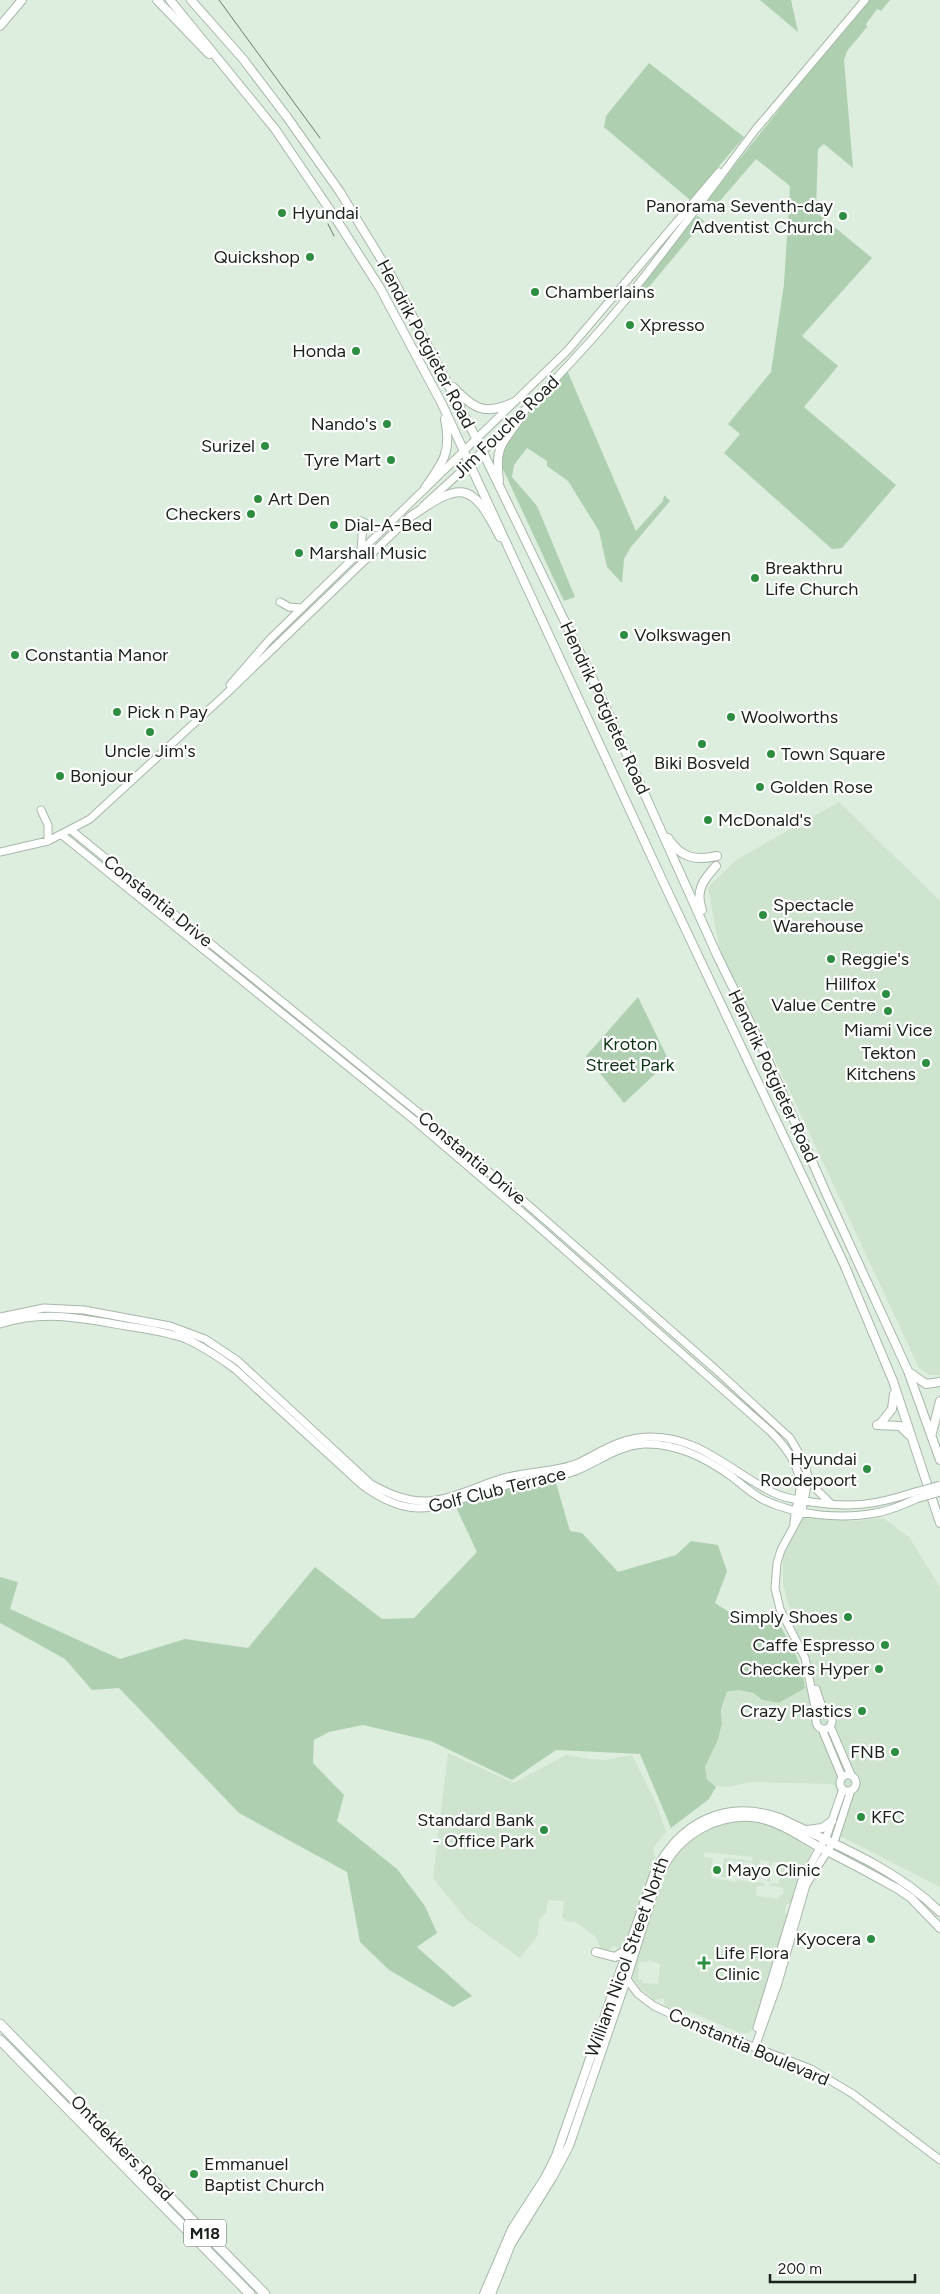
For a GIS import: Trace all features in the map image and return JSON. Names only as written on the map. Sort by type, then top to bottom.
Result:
[{"type":"main road","points":[[0,26],[22,0]]},
{"type":"main road","points":[[157,0],[242,87]]},
{"type":"main road","name":"Hendrik Potgieter Road","points":[[170,0],[274,128],[367,267],[442,404],[844,1264],[893,1380],[914,1444]]},
{"type":"main road","name":"Hendrik Potgieter Road","points":[[191,0],[254,74],[340,192],[392,277],[483,451],[596,686],[717,955],[764,1051],[826,1193],[908,1371],[940,1460]]},
{"type":"main road","points":[[197,0],[207,18]]},
{"type":"main road","points":[[445,378],[465,399],[478,408],[494,410],[512,404]]},
{"type":"main road","points":[[425,488],[442,464],[448,449],[449,438],[442,404]]},
{"type":"main road","points":[[500,489],[498,450],[524,411]]},
{"type":"main road","points":[[410,517],[447,494],[468,494],[478,500],[492,520],[532,596]]},
{"type":"main road","points":[[652,810],[678,852],[690,858],[704,859],[717,856]]},
{"type":"main road","points":[[716,866],[702,883],[698,897],[717,955]]},
{"type":"main road","points":[[908,1371],[926,1384],[940,1382]]},
{"type":"main road","points":[[893,1380],[894,1405],[890,1414],[878,1424],[900,1426],[907,1432],[914,1444],[940,1523]]},
{"type":"main road","points":[[932,1434],[940,1401]]},
{"type":"main road","name":"William Nicol Street North","points":[[484,2294],[512,2230],[546,2178],[561,2144],[618,1974],[661,1858],[667,1849],[687,1830],[721,1814],[742,1810],[765,1812],[824,1840],[830,1847],[898,1889],[911,1898],[940,1928]]},
{"type":"main road","name":"William Nicol Street North","points":[[492,2294],[511,2244],[552,2178],[569,2146],[628,1982],[660,1874],[671,1854],[694,1833],[710,1824],[727,1818],[750,1817],[782,1826],[820,1847],[830,1847],[882,1868],[910,1886],[940,1912]]},
{"type":"main road","points":[[805,1830],[822,1828],[832,1820]]},
{"type":"main road","points":[[596,1952],[615,1956],[627,1950]]},
{"type":"main road","name":"Ontdekkers Road","points":[[0,2024],[265,2294]]},
{"type":"main road","name":"Ontdekkers Road","points":[[0,2040],[250,2294]]},
{"type":"street","name":"Jim Fouche Road","points":[[219,700],[248,663],[302,608],[568,350],[865,0]]},
{"type":"street","name":"Jim Fouche Road","points":[[0,852],[48,841],[62,835],[104,807],[410,517],[470,464],[553,382],[627,298],[759,125]]},
{"type":"street","points":[[361,550],[362,522],[382,529]]},
{"type":"street","points":[[280,602],[292,607],[302,608]]},
{"type":"street","points":[[41,810],[48,825],[48,841]]},
{"type":"street","name":"Constantia Drive","points":[[71,830],[419,1113],[593,1262],[777,1424],[795,1445],[804,1462],[807,1474],[794,1524],[777,1563],[775,1588],[780,1609],[802,1650],[808,1667],[824,1713],[831,1718],[826,1727],[816,1724],[817,1717],[808,1667]]},
{"type":"street","name":"Constantia Drive","points":[[62,835],[414,1120],[764,1426],[784,1445],[794,1462],[799,1480],[801,1500]]},
{"type":"street","name":"Golf Club Terrace","points":[[0,1317],[37,1309],[67,1308],[154,1323],[195,1335],[238,1361],[371,1484],[397,1497],[429,1501],[440,1500],[487,1482],[570,1465],[608,1446],[646,1437],[669,1438],[693,1445],[774,1493],[801,1500],[832,1505],[869,1505],[940,1492]]},
{"type":"street","name":"Golf Club Terrace","points":[[0,1324],[30,1317],[58,1315],[153,1331],[187,1340],[218,1356],[235,1369],[362,1485],[384,1499],[406,1506],[440,1507],[504,1486],[566,1474],[618,1450],[646,1444],[663,1445],[693,1453],[760,1498],[798,1510],[859,1515],[886,1510],[940,1485]]},
{"type":"street","points":[[807,1474],[813,1486],[832,1505]]},
{"type":"street","points":[[745,1476],[745,1487],[756,1483]]},
{"type":"street","points":[[817,1717],[824,1713]]},
{"type":"street","points":[[753,2046],[798,1889],[804,1874],[824,1840],[847,1790],[856,1782],[826,1727]]},
{"type":"street","points":[[826,1727],[842,1777],[840,1782],[847,1790]]},
{"type":"street","points":[[842,1777],[851,1775]]},
{"type":"street","points":[[753,2046],[778,1983],[806,1885],[830,1847],[847,1790]]},
{"type":"street","name":"Constantia Boulevard","points":[[618,1974],[647,2002],[659,2009],[811,2069],[846,2089],[888,2118],[940,2160]]},
{"type":"shaded area","points":[[839,802],[940,901],[940,1375],[929,1375],[919,1368],[772,1053],[720,952],[708,887],[736,860]]},
{"type":"shaded area","points":[[803,1516],[855,1521],[883,1518],[909,1537],[940,1587],[940,1887],[827,1829],[839,1798],[835,1786],[830,1784],[751,1782],[728,1787],[716,1786],[707,1779],[705,1767],[717,1742],[727,1693],[739,1690],[753,1694],[762,1701],[779,1703],[811,1683],[805,1670],[783,1584],[783,1548]]},
{"type":"shaded area","points":[[448,1753],[514,1783],[566,1755],[606,1760],[632,1755],[656,1803],[666,1832],[653,1848],[655,1858],[644,1893],[622,1949],[614,1946],[607,1952],[601,1950],[597,1938],[576,1922],[566,1921],[562,1917],[564,1901],[548,1900],[546,1913],[539,1920],[538,1935],[520,1958],[467,1920],[433,1878]]},
{"type":"shaded area","points":[[752,1821],[778,1829],[814,1847],[800,1875],[791,1904],[786,1904],[785,1913],[788,1913],[754,2028],[749,2033],[740,2033],[691,2012],[685,2010],[682,2013],[667,2007],[664,2004],[664,1998],[655,2000],[642,1990],[632,1977],[657,1887],[666,1866],[683,1845],[703,1830],[727,1822]],"holes":[[[704,1852],[753,1857],[752,1861],[724,1858],[721,1877],[727,1878],[729,1860],[738,1861],[737,1878],[742,1879],[744,1862],[753,1863],[751,1880],[758,1881],[760,1860],[769,1861],[767,1882],[770,1882],[772,1862],[781,1862],[779,1884],[770,1883],[769,1885],[783,1888],[783,1895],[780,1895],[779,1899],[756,1896],[757,1886],[765,1886],[765,1883],[737,1880],[736,1882],[711,1878],[713,1858],[704,1857]],[[648,1960],[660,1964],[658,1984],[642,1983],[642,1980],[638,1979],[639,1962],[648,1962]]]},
{"type":"green space","points":[[760,0],[791,0],[798,32]]},
{"type":"green space","points":[[869,0],[890,0],[881,11],[877,9],[866,24],[867,27],[847,51],[844,60],[853,168],[824,144],[818,149],[816,212],[872,258],[802,336],[838,366],[804,407],[896,485],[842,548],[832,549],[724,453],[740,434],[728,424],[771,372],[784,284],[790,186],[756,159],[708,215],[700,209],[812,68]]},
{"type":"green space","points":[[649,63],[744,137],[690,200],[604,127],[606,116]]},
{"type":"green space","points":[[698,216],[704,221],[638,300],[636,295],[692,218]]},
{"type":"green space","points":[[567,370],[636,531],[663,501],[664,495],[670,501],[631,547],[624,559],[622,583],[607,567],[599,531],[568,481],[547,466],[547,461],[527,448],[514,465],[512,477],[537,506],[575,597],[564,601],[502,467],[502,452],[512,432]]},
{"type":"green space","name":"Kroton Street Park","points":[[638,997],[669,1061],[624,1103],[586,1056]]},
{"type":"green space","points":[[550,1482],[556,1483],[570,1531],[582,1533],[618,1572],[676,1555],[691,1541],[718,1545],[727,1571],[715,1603],[746,1623],[774,1615],[798,1659],[805,1688],[779,1703],[762,1700],[753,1693],[739,1690],[727,1692],[721,1710],[722,1724],[717,1742],[705,1767],[707,1779],[716,1787],[709,1799],[671,1828],[640,1754],[556,1750],[512,1780],[431,1741],[363,1725],[329,1732],[314,1740],[313,1763],[344,1795],[337,1821],[397,1869],[425,1906],[437,1933],[417,1947],[472,1996],[453,2007],[389,1970],[360,1942],[347,1872],[239,1813],[119,1688],[92,1690],[65,1659],[0,1623],[0,1577],[18,1582],[10,1609],[120,1659],[185,1639],[248,1648],[315,1567],[382,1619],[414,1618],[477,1552],[455,1505],[502,1490]]},
{"type":"waterway","points":[[219,0],[320,138]]},
{"type":"waterway","points":[[328,224],[334,236]]},
{"type":"place","name":"Hyundai","points":[[282,213]]},
{"type":"place","name":"Panorama Seventh-day Adventist Church","points":[[843,216]]},
{"type":"place","name":"Quickshop","points":[[310,257]]},
{"type":"place","name":"Chamberlains","points":[[535,292]]},
{"type":"place","name":"Xpresso","points":[[630,325]]},
{"type":"place","name":"Honda","points":[[356,351]]},
{"type":"place","name":"Nando's","points":[[387,424]]},
{"type":"place","name":"Surizel","points":[[265,446]]},
{"type":"place","name":"Tyre Mart","points":[[391,460]]},
{"type":"place","name":"Art Den","points":[[258,499]]},
{"type":"place","name":"Checkers","points":[[251,514]]},
{"type":"place","name":"Dial-A-Bed","points":[[334,525]]},
{"type":"place","name":"Marshall Music","points":[[299,553]]},
{"type":"place","name":"Breakthru Life Church","points":[[755,578]]},
{"type":"place","name":"Volkswagen","points":[[624,635]]},
{"type":"place","name":"Constantia Manor","points":[[15,655]]},
{"type":"place","name":"Pick n Pay","points":[[117,712]]},
{"type":"place","name":"Woolworths","points":[[731,717]]},
{"type":"place","name":"Uncle Jim's","points":[[150,732]]},
{"type":"place","name":"Biki Bosveld","points":[[702,744]]},
{"type":"place","name":"Town Square","points":[[771,754]]},
{"type":"place","name":"Bonjour","points":[[60,776]]},
{"type":"place","name":"Golden Rose","points":[[760,787]]},
{"type":"place","name":"McDonald's","points":[[708,820]]},
{"type":"place","name":"Spectacle Warehouse","points":[[763,915]]},
{"type":"place","name":"Reggie's","points":[[831,959]]},
{"type":"place","name":"Hillfox Value Centre","points":[[886,994]]},
{"type":"place","name":"Miami Vice","points":[[888,1011]]},
{"type":"place","name":"Tekton Kitchens","points":[[926,1063]]},
{"type":"place","name":"Hyundai Roodepoort","points":[[867,1469]]},
{"type":"place","name":"Simply Shoes","points":[[848,1617]]},
{"type":"place","name":"Caffe Espresso","points":[[885,1645]]},
{"type":"place","name":"Checkers Hyper","points":[[879,1669]]},
{"type":"place","name":"Crazy Plastics","points":[[862,1711]]},
{"type":"place","name":"FNB","points":[[895,1752]]},
{"type":"place","name":"KFC","points":[[861,1817]]},
{"type":"place","name":"Standard Bank - Office Park","points":[[544,1830]]},
{"type":"place","name":"Mayo Clinic","points":[[717,1870]]},
{"type":"place","name":"Kyocera","points":[[871,1939]]},
{"type":"place","name":"Life Flora Clinic","points":[[704,1963]]},
{"type":"place","name":"Emmanuel Baptist Church","points":[[194,2174]]}]
